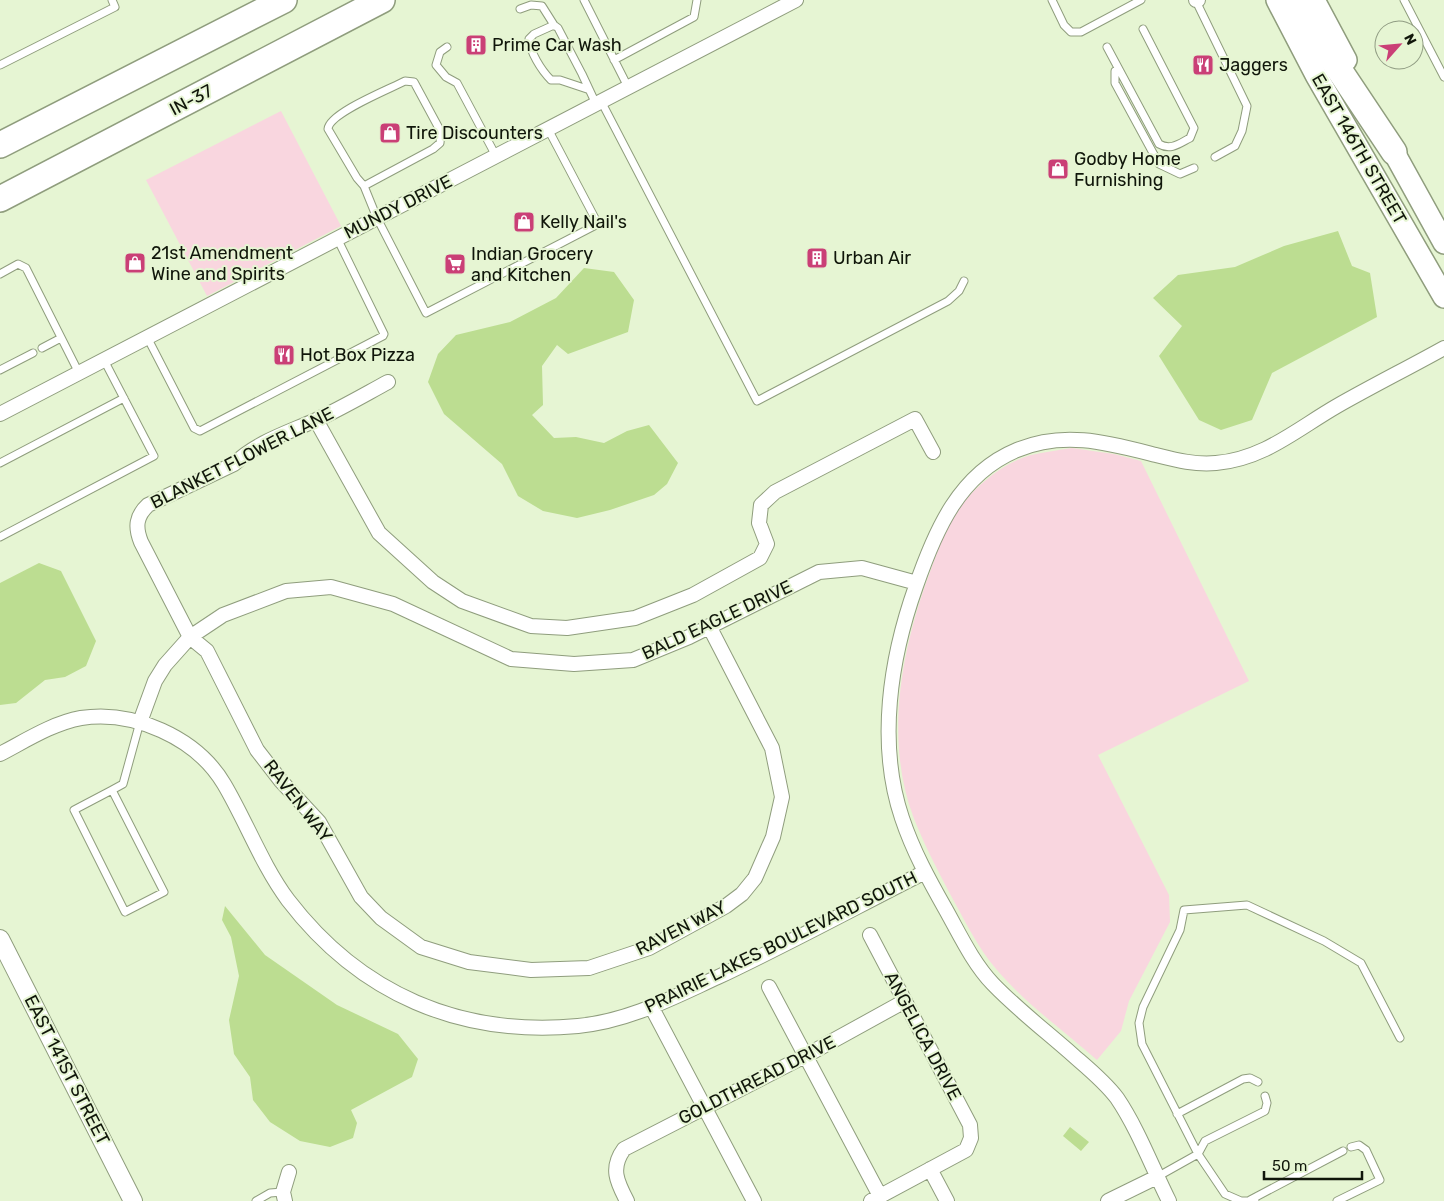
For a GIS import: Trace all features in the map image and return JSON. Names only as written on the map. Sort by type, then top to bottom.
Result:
[{"type":"highway","points":[[0,144],[284,0]]},
{"type":"highway","name":"IN-37","points":[[0,199],[382,0]]},
{"type":"highway","points":[[1297,0],[1338,68],[1394,152]]},
{"type":"main road","name":"EAST 146TH STREET","points":[[1277,0],[1316,75],[1444,298]]},
{"type":"main road","name":"EAST 146TH STREET","points":[[1314,0],[1444,243]]},
{"type":"street","name":"MUNDY DRIVE","points":[[0,414],[796,0]]},
{"type":"street","points":[[1169,1201],[1118,1100],[1094,1073],[985,976],[925,872],[901,816],[895,793],[889,742],[889,715],[896,657],[905,616],[940,526],[957,497],[988,466],[1017,450],[1053,440],[1083,439],[1115,444],[1196,464],[1238,459],[1277,444],[1336,406],[1444,348]]},
{"type":"street","name":"BLANKET FLOWER LANE","points":[[190,637],[138,533],[137,525],[141,511],[148,505],[234,464],[243,455],[272,438],[316,420],[388,382]]},
{"type":"street","points":[[316,420],[379,533],[433,582],[472,606],[531,626],[567,628],[635,618],[693,595],[760,558],[767,544],[759,523],[761,505],[775,492],[915,419],[933,452]]},
{"type":"street","name":"BALD EAGLE DRIVE","points":[[140,722],[155,681],[165,665],[190,637],[223,615],[286,591],[331,587],[393,604],[511,659],[574,664],[633,660],[709,626],[819,572],[862,568],[917,582]]},
{"type":"street","name":"RAVEN WAY","points":[[190,637],[207,651],[257,750],[281,781],[319,822],[361,897],[381,918],[421,947],[469,962],[531,970],[590,968],[649,948],[726,906],[742,894],[755,878],[773,837],[782,797],[772,748],[709,626]]},
{"type":"street","name":"PRAIRIE LAKES BOULEVARD SOUTH","points":[[0,754],[59,724],[80,718],[122,718],[140,722],[172,736],[205,761],[222,780],[274,879],[302,917],[338,955],[357,970],[384,986],[429,1008],[456,1016],[527,1028],[581,1026],[616,1020],[652,1008],[739,967],[925,872]]},
{"type":"street","name":"ANGELICA DRIVE","points":[[870,935],[970,1125],[971,1138],[966,1150],[930,1169]]},
{"type":"street","name":"EAST 141ST STREET","points":[[0,938],[134,1201]]},
{"type":"street","points":[[769,987],[807,1055],[875,1198],[930,1169],[947,1201]]},
{"type":"street","name":"GOLDTHREAD DRIVE","points":[[627,1201],[616,1180],[616,1164],[624,1149],[807,1055],[905,1001]]},
{"type":"street","points":[[652,1008],[754,1201]]},
{"type":"street","points":[[284,1197],[289,1172]]},
{"type":"street","points":[[1108,1201],[1157,1177]]},
{"type":"lane","points":[[0,65],[115,7],[112,0]]},
{"type":"lane","points":[[584,0],[628,87]]},
{"type":"lane","points":[[614,60],[694,17],[697,0]]},
{"type":"lane","points":[[1052,0],[1064,25],[1071,32],[1082,32],[1141,0]]},
{"type":"lane","points":[[1196,0],[1247,106],[1242,131],[1235,146],[1215,157]]},
{"type":"lane","points":[[1404,0],[1444,77]]},
{"type":"lane","points":[[520,9],[531,5],[542,6],[558,28],[578,66],[587,89],[598,103],[757,401],[948,300],[959,290],[964,280]]},
{"type":"lane","points":[[554,25],[534,34],[529,39],[530,46],[545,74],[551,80],[587,89]]},
{"type":"lane","points":[[1107,47],[1159,144],[1165,148],[1173,147],[1190,138],[1194,128],[1143,29]]},
{"type":"lane","points":[[447,47],[440,52],[436,64],[446,77],[457,83],[496,156]]},
{"type":"lane","points":[[1118,69],[1116,71],[1115,83],[1159,164],[1180,174],[1194,168]]},
{"type":"lane","points":[[364,186],[433,149],[440,143],[441,132],[414,82],[405,81],[347,110],[328,124],[332,137],[364,186],[426,314],[598,224],[548,129]]},
{"type":"lane","points":[[147,337],[194,428],[200,431],[384,336],[356,274],[337,238]]},
{"type":"lane","points":[[0,274],[18,264],[26,268],[79,373]]},
{"type":"lane","points":[[42,348],[62,338]]},
{"type":"lane","points":[[0,370],[33,353]]},
{"type":"lane","points":[[0,537],[154,456],[104,360]]},
{"type":"lane","points":[[0,463],[124,398]]},
{"type":"lane","points":[[112,790],[164,892],[125,912],[74,810],[123,784],[140,722]]},
{"type":"lane","points":[[1343,1151],[1253,1201],[1241,1200],[1225,1194],[1220,1189],[1198,1154],[1142,1044],[1138,1023],[1143,1007],[1180,930],[1184,910],[1247,905],[1324,941],[1361,964],[1400,1038]]},
{"type":"lane","points":[[1177,1114],[1243,1079],[1250,1078],[1258,1082]]},
{"type":"lane","points":[[1157,1177],[1198,1154],[1205,1141],[1265,1111],[1267,1102],[1265,1096]]},
{"type":"lane","points":[[1337,1201],[1380,1180],[1366,1150],[1359,1145],[1351,1147]]},
{"type":"lane","points":[[256,1201],[270,1193],[284,1197]]},
{"type":"shaded area","points":[[281,111],[341,226],[207,296],[146,180]]},
{"type":"shaded area","points":[[1338,231],[1352,266],[1370,273],[1377,317],[1272,373],[1252,420],[1221,430],[1199,420],[1159,356],[1182,326],[1153,298],[1178,275],[1235,267],[1284,246]]},
{"type":"shaded area","points":[[584,268],[614,272],[634,300],[628,332],[568,354],[557,345],[542,366],[543,405],[532,415],[554,438],[576,437],[604,443],[627,431],[649,425],[678,463],[667,484],[654,495],[610,510],[577,518],[543,511],[518,496],[502,464],[444,414],[428,382],[438,354],[456,335],[510,322],[556,298]]},
{"type":"shaded area","points":[[1072,448],[1114,454],[1141,461],[1249,681],[1098,755],[1169,895],[1170,922],[1129,1001],[1121,1031],[1097,1060],[1020,994],[983,952],[949,892],[917,826],[904,786],[899,756],[898,724],[900,693],[911,631],[935,557],[952,519],[971,494],[989,477],[1009,464],[1031,455]]},
{"type":"shaded area","points":[[39,563],[61,571],[96,641],[86,666],[65,677],[45,680],[16,703],[0,705],[0,583]]},
{"type":"shaded area","points":[[225,906],[265,955],[337,1005],[398,1034],[418,1059],[412,1077],[351,1110],[357,1123],[353,1138],[330,1147],[300,1141],[270,1122],[253,1100],[250,1077],[234,1054],[229,1020],[239,976],[231,937],[222,920]]},
{"type":"shaded area","points":[[1070,1127],[1089,1142],[1081,1151],[1063,1136]]},
{"type":"place","name":"Prime Car Wash","points":[[476,45]]},
{"type":"place","name":"Jaggers","points":[[1203,65]]},
{"type":"place","name":"Tire Discounters","points":[[390,133]]},
{"type":"place","name":"Godby Home Furnishing","points":[[1058,169]]},
{"type":"place","name":"Kelly Nail's","points":[[524,222]]},
{"type":"place","name":"Urban Air","points":[[817,258]]},
{"type":"place","name":"21st Amendment Wine and Spirits","points":[[135,263]]},
{"type":"place","name":"Indian Grocery and Kitchen","points":[[455,264]]},
{"type":"place","name":"Hot Box Pizza","points":[[284,355]]}]
